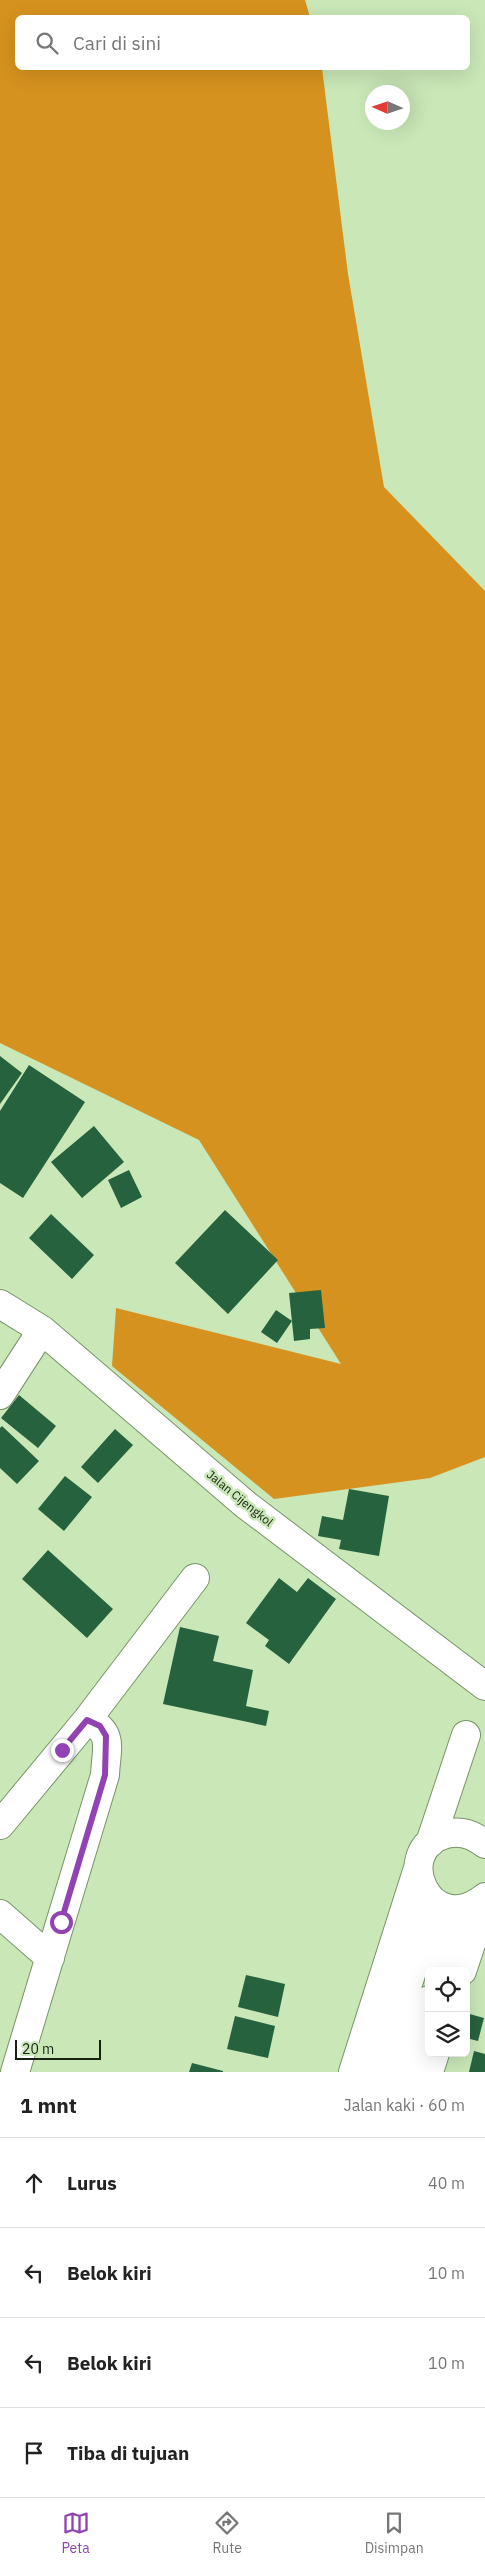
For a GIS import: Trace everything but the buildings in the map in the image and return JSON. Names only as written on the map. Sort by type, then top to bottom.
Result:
[{"type":"street","name":"Jalan Cijengkol","points":[[0,1304],[42,1330],[246,1505],[485,1686]]},
{"type":"street","points":[[0,1395],[42,1330]]},
{"type":"street","points":[[0,1825],[87,1720],[195,1578]]},
{"type":"street","points":[[15,2072],[105,1775],[106,1736],[100,1726],[87,1720]]},
{"type":"street","points":[[430,1843],[466,1735]]},
{"type":"street","points":[[353,2072],[424,1851],[437,1838],[454,1832],[483,1835]]},
{"type":"street","points":[[418,1868],[422,1887],[446,1906],[474,1906],[485,1897]]},
{"type":"street","points":[[463,1967],[485,1902]]},
{"type":"street","points":[[438,1967],[446,1906]]},
{"type":"street","points":[[380,2072],[446,1906]]},
{"type":"street","points":[[0,1914],[50,1958]]},
{"type":"street","points":[[406,2072],[425,2012]]},
{"type":"street","points":[[429,2072],[434,2057]]},
{"type":"shaded area","points":[[0,0],[305,0],[309,15],[15,15],[15,70],[322,70],[348,274],[384,487],[485,591],[485,1457],[430,1478],[274,1499],[112,1366],[116,1308],[341,1364],[199,1140],[0,1043]]},
{"type":"route","points":[[61,1922],[105,1775],[106,1736],[104,1730],[87,1720],[62,1750]]}]
